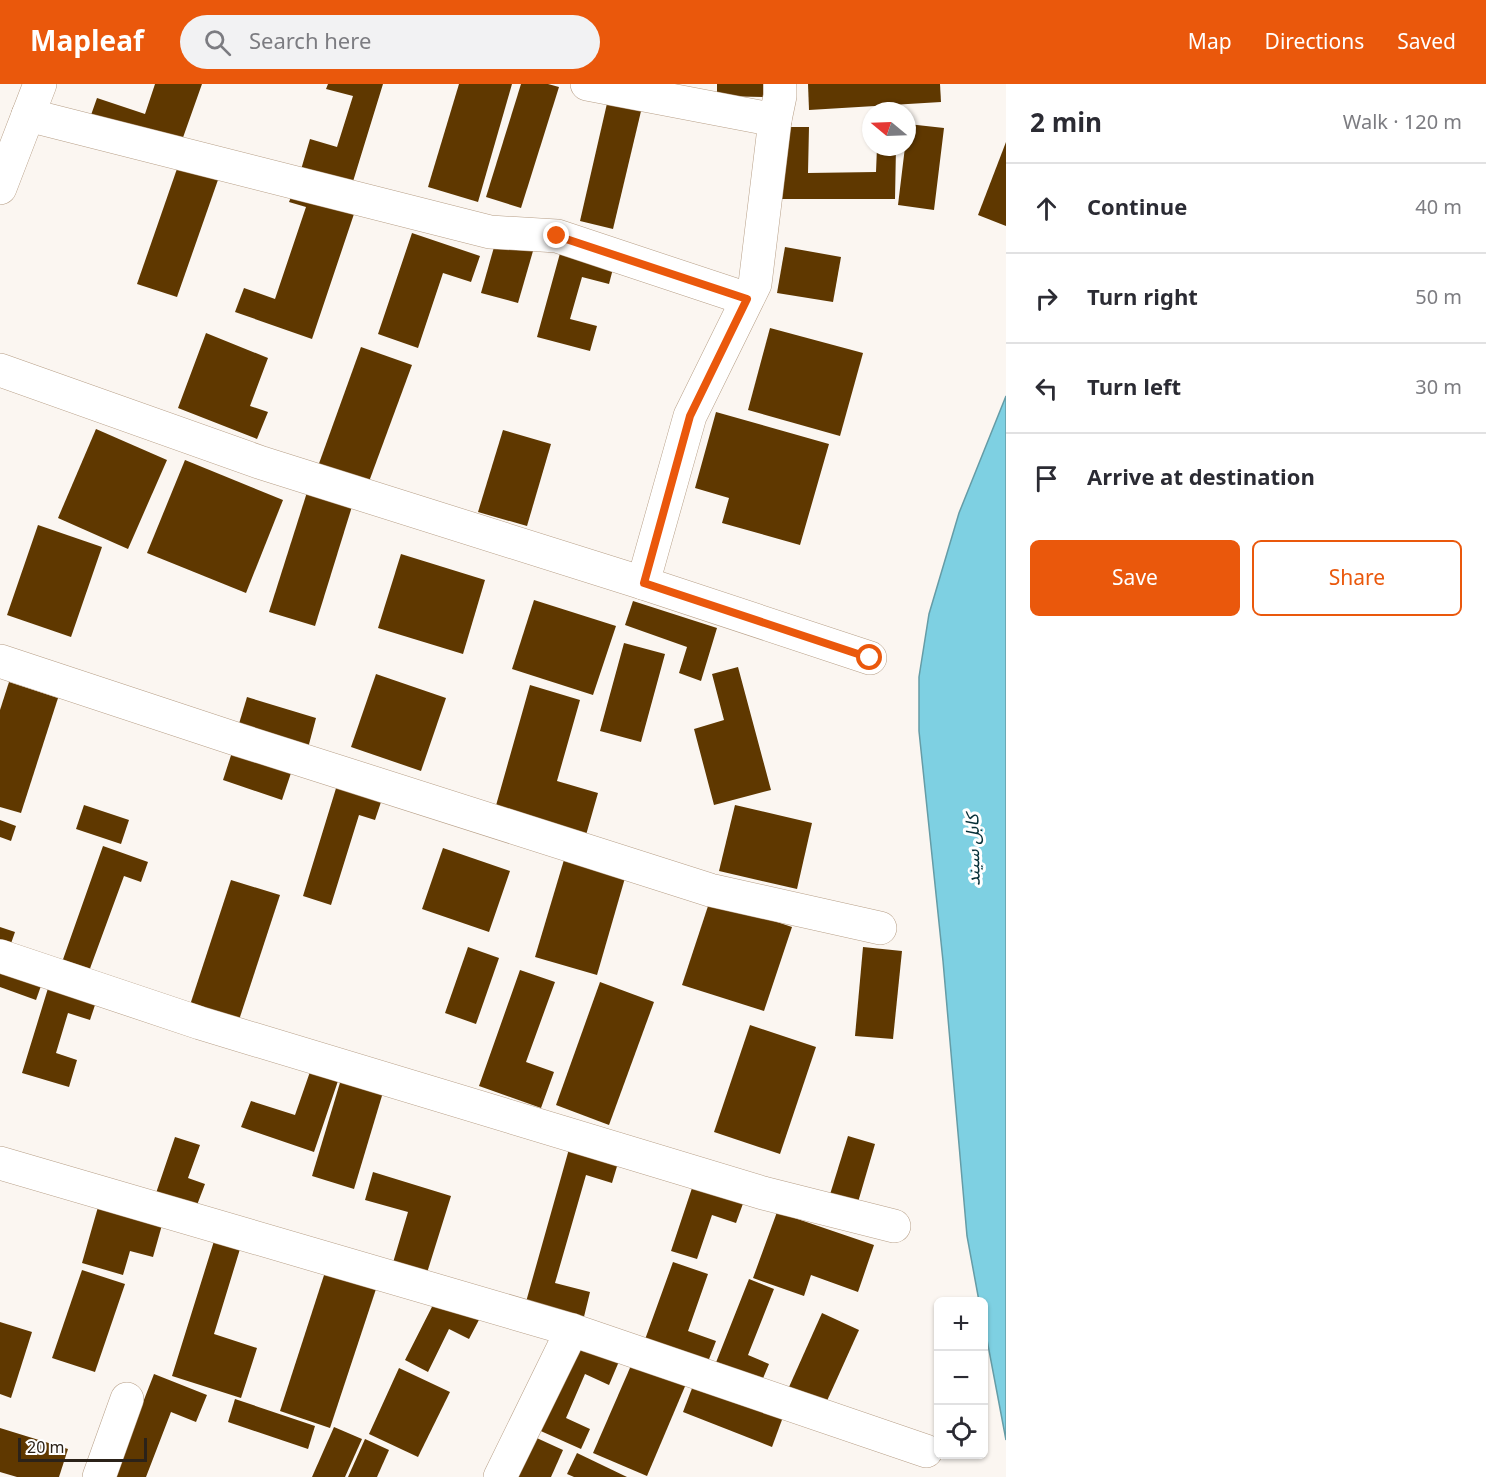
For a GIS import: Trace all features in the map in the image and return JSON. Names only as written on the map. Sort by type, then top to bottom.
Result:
[{"type":"main road","points":[[0,188],[40,84]]},
{"type":"main road","points":[[587,84],[775,120]]},
{"type":"main road","points":[[644,583],[690,416],[755,284],[780,84]]},
{"type":"main road","points":[[28,115],[490,232],[557,236],[747,299]]},
{"type":"main road","points":[[0,370],[262,463],[644,583],[870,658]]},
{"type":"main road","points":[[0,661],[239,740],[710,890],[880,928]]},
{"type":"main road","points":[[0,956],[200,1023],[763,1193],[894,1226]]},
{"type":"main road","points":[[0,1163],[572,1330],[926,1451]]},
{"type":"main road","points":[[500,1477],[572,1330]]},
{"type":"main road","points":[[99,1477],[127,1399]]},
{"type":"water","name":"کابل سيند","points":[[1006,396],[1006,1440],[988,1345],[988,1297],[978,1297],[967,1236],[943,961],[919,731],[919,677],[929,614],[959,513]]},
{"type":"building","points":[[155,84],[202,84],[180,146],[91,115],[97,98],[145,114]]},
{"type":"building","points":[[328,84],[383,84],[351,188],[300,173],[310,139],[337,147],[353,96],[326,89]]},
{"type":"building","points":[[459,84],[512,84],[478,202],[428,187]]},
{"type":"building","points":[[521,84],[548,84],[559,87],[521,208],[486,197]]},
{"type":"building","points":[[717,84],[763,84],[763,97],[717,96]]},
{"type":"building","points":[[808,84],[940,84],[941,102],[862,102],[862,107],[809,110]]},
{"type":"building","points":[[608,99],[642,107],[613,229],[580,221]]},
{"type":"building","points":[[916,125],[944,128],[934,210],[898,205],[904,156],[916,156]]},
{"type":"building","points":[[777,127],[809,127],[808,173],[876,172],[877,156],[896,156],[895,199],[777,199]]},
{"type":"building","points":[[1006,142],[1006,226],[978,215]]},
{"type":"building","points":[[179,163],[219,177],[177,297],[137,284]]},
{"type":"building","points":[[295,187],[356,208],[312,339],[235,312],[244,288],[275,299],[306,207],[289,202]]},
{"type":"building","points":[[412,233],[480,256],[471,282],[443,273],[418,348],[378,334]]},
{"type":"building","points":[[496,240],[533,251],[518,303],[481,293]]},
{"type":"building","points":[[562,246],[615,261],[609,284],[582,277],[570,319],[597,326],[590,351],[537,337]]},
{"type":"building","points":[[785,247],[841,257],[833,302],[777,293]]},
{"type":"building","points":[[770,328],[863,353],[840,436],[748,410]]},
{"type":"building","points":[[206,333],[268,358],[250,406],[268,412],[257,439],[178,408]]},
{"type":"building","points":[[361,347],[412,365],[367,487],[317,469]]},
{"type":"building","points":[[716,412],[829,444],[800,545],[722,523],[729,498],[695,488]]},
{"type":"building","points":[[96,429],[167,460],[128,549],[58,518]]},
{"type":"building","points":[[503,430],[551,444],[527,526],[478,512]]},
{"type":"building","points":[[185,460],[283,500],[246,593],[147,553]]},
{"type":"building","points":[[309,486],[354,500],[315,626],[269,612]]},
{"type":"building","points":[[38,525],[102,547],[71,637],[7,615]]},
{"type":"building","points":[[401,554],[485,580],[463,654],[378,628]]},
{"type":"building","points":[[534,600],[616,626],[593,695],[512,669]]},
{"type":"building","points":[[633,601],[717,628],[701,681],[679,673],[687,647],[625,625]]},
{"type":"building","points":[[624,643],[665,654],[641,742],[600,731]]},
{"type":"building","points":[[738,667],[771,790],[714,805],[694,729],[724,720],[712,674]]},
{"type":"building","points":[[376,674],[446,698],[421,771],[351,747]]},
{"type":"building","points":[[9,682],[58,698],[21,813],[0,807],[0,710]]},
{"type":"building","points":[[530,685],[580,700],[557,781],[598,793],[586,835],[495,809]]},
{"type":"building","points":[[247,697],[316,718],[308,748],[238,727]]},
{"type":"building","points":[[235,743],[294,764],[282,800],[223,780]]},
{"type":"building","points":[[337,785],[382,799],[375,820],[359,815],[331,905],[303,896]]},
{"type":"building","points":[[84,805],[129,820],[121,844],[76,829]]},
{"type":"building","points":[[735,805],[812,823],[797,889],[719,871]]},
{"type":"building","points":[[0,820],[16,826],[11,841],[0,837]]},
{"type":"building","points":[[103,846],[148,862],[141,882],[124,876],[88,974],[61,965]]},
{"type":"building","points":[[443,848],[510,871],[489,932],[422,909]]},
{"type":"building","points":[[566,853],[627,871],[597,975],[535,957]]},
{"type":"building","points":[[231,880],[280,895],[239,1020],[190,1005]]},
{"type":"building","points":[[710,900],[792,927],[764,1011],[682,985]]},
{"type":"building","points":[[0,927],[15,932],[8,952],[0,949]]},
{"type":"building","points":[[468,947],[499,958],[476,1024],[445,1013]]},
{"type":"building","points":[[863,947],[902,951],[893,1039],[855,1036]]},
{"type":"building","points":[[0,968],[42,983],[36,1000],[0,987]]},
{"type":"building","points":[[520,970],[555,982],[526,1062],[554,1072],[541,1108],[479,1086]]},
{"type":"building","points":[[600,982],[654,1002],[609,1125],[556,1105]]},
{"type":"building","points":[[49,985],[97,999],[90,1020],[68,1013],[56,1053],[77,1060],[69,1087],[22,1073]]},
{"type":"building","points":[[750,1025],[816,1047],[780,1154],[714,1132]]},
{"type":"building","points":[[312,1066],[340,1075],[314,1152],[241,1127],[251,1101],[295,1115]]},
{"type":"building","points":[[342,1076],[384,1089],[354,1189],[312,1176]]},
{"type":"building","points":[[848,1136],[875,1144],[856,1209],[828,1201]]},
{"type":"building","points":[[175,1137],[200,1145],[188,1178],[205,1184],[194,1213],[154,1199]]},
{"type":"building","points":[[569,1149],[618,1163],[612,1183],[586,1175],[555,1283],[590,1292],[582,1325],[524,1309]]},
{"type":"building","points":[[373,1172],[451,1196],[426,1276],[392,1266],[408,1212],[365,1200]]},
{"type":"building","points":[[694,1182],[745,1198],[736,1223],[712,1215],[697,1259],[671,1251]]},
{"type":"building","points":[[98,1207],[162,1225],[153,1257],[130,1251],[123,1275],[82,1263]]},
{"type":"building","points":[[777,1212],[874,1245],[858,1292],[811,1275],[804,1296],[753,1278]]},
{"type":"building","points":[[214,1241],[240,1249],[214,1334],[257,1348],[241,1398],[172,1376]]},
{"type":"building","points":[[673,1262],[708,1274],[688,1331],[716,1341],[706,1367],[643,1345]]},
{"type":"building","points":[[326,1269],[377,1286],[330,1428],[280,1411]]},
{"type":"building","points":[[82,1270],[125,1284],[95,1372],[52,1358]]},
{"type":"building","points":[[749,1279],[774,1289],[748,1355],[769,1364],[759,1388],[713,1370]]},
{"type":"building","points":[[438,1295],[481,1316],[469,1339],[449,1329],[428,1372],[405,1360]]},
{"type":"building","points":[[822,1313],[859,1330],[826,1403],[789,1387]]},
{"type":"building","points":[[0,1322],[32,1332],[11,1398],[0,1394]]},
{"type":"building","points":[[573,1339],[620,1359],[609,1385],[585,1374],[566,1418],[590,1429],[581,1449],[534,1428]]},
{"type":"building","points":[[633,1361],[686,1384],[647,1476],[593,1453]]},
{"type":"building","points":[[399,1368],[450,1392],[418,1457],[369,1434]]},
{"type":"building","points":[[154,1374],[207,1395],[196,1422],[171,1412],[146,1477],[114,1477]]},
{"type":"building","points":[[694,1383],[783,1417],[772,1447],[683,1412]]},
{"type":"building","points":[[235,1399],[315,1426],[308,1449],[228,1422]]},
{"type":"building","points":[[334,1427],[362,1439],[345,1477],[312,1477]]},
{"type":"building","points":[[0,1428],[68,1449],[59,1477],[17,1477],[0,1472]]},
{"type":"building","points":[[528,1434],[563,1450],[551,1477],[509,1477]]},
{"type":"building","points":[[365,1439],[389,1450],[377,1477],[348,1477]]},
{"type":"building","points":[[577,1453],[627,1477],[574,1477],[567,1474]]},
{"type":"route","points":[[557,236],[747,299],[690,416],[644,583],[870,658]]}]
